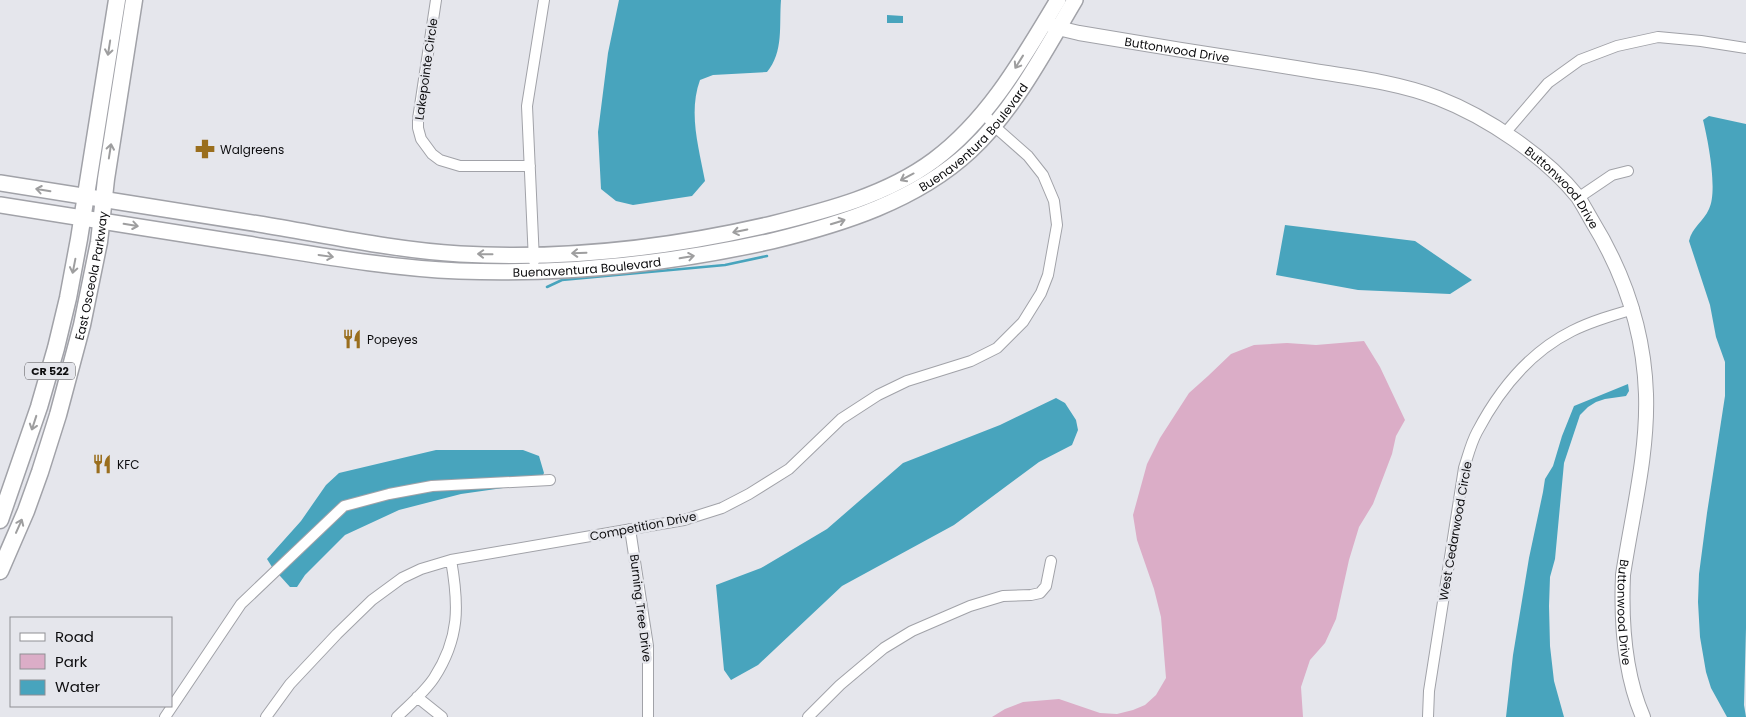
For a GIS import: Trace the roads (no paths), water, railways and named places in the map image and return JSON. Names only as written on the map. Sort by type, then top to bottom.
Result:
[{"type":"main road","name":"East Osceola Parkway","points":[[0,520],[34,423],[56,348],[68,298],[117,0]]},
{"type":"main road","name":"East Osceola Parkway","points":[[0,571],[26,511],[58,415],[82,325],[101,221],[134,0]]},
{"type":"main road","name":"Buenaventura Boulevard","points":[[0,205],[304,253],[392,265],[450,270],[534,272],[605,268],[652,263],[710,253],[795,235],[858,216],[918,189],[969,152],[994,126],[1018,93],[1051,24],[1058,0]]},
{"type":"main road","name":"Buenaventura Boulevard","points":[[0,183],[394,247],[459,254],[534,255],[602,252],[681,243],[801,217],[864,197],[910,175],[933,161],[956,142],[984,113],[1051,24],[1075,0]]},
{"type":"street","name":"Lakepointe Circle","points":[[436,0],[418,119],[421,139],[432,154],[449,164],[460,166],[530,166]]},
{"type":"street","points":[[534,272],[527,106],[544,0]]},
{"type":"street","name":"Buttonwood Drive","points":[[1051,24],[1079,33],[1381,82],[1437,97],[1470,112],[1505,133],[1548,167],[1578,198],[1601,235],[1634,310],[1645,369],[1646,411],[1640,468],[1623,574],[1622,609],[1629,670],[1643,717]]},
{"type":"street","points":[[1505,133],[1548,83],[1580,60],[1617,46],[1658,37],[1746,48]]},
{"type":"street","name":"Competition Drive","points":[[266,717],[290,684],[337,634],[372,600],[402,578],[450,560],[684,520],[722,508],[749,494],[788,469],[841,419],[878,395],[907,381],[971,360],[996,348],[1023,322],[1041,293],[1048,274],[1056,224],[1054,201],[1043,175],[1032,160],[994,126],[984,113]]},
{"type":"street","points":[[1578,198],[1612,175],[1628,171]]},
{"type":"street","points":[[304,253],[309,232]]},
{"type":"street","name":"West Cedarwood Circle","points":[[1428,717],[1429,690],[1463,477],[1476,433],[1498,397],[1521,367],[1572,331],[1607,317],[1634,310]]},
{"type":"street","points":[[172,707],[241,604],[344,506],[389,494],[432,486],[550,480]]},
{"type":"street","name":"Burning Tree Drive","points":[[630,529],[648,646],[648,717]]},
{"type":"street","points":[[397,717],[433,680],[447,656],[457,611],[450,560]]},
{"type":"street","points":[[808,717],[840,685],[884,648],[912,631],[970,606],[1003,596],[1040,593],[1046,586],[1051,561]]},
{"type":"street","points":[[417,697],[442,717]]},
{"type":"water","points":[[619,0],[781,0],[778,47],[776,56],[767,72],[713,75],[700,80],[695,105],[695,118],[705,181],[692,196],[633,205],[616,201],[601,189],[598,132],[608,53]]},
{"type":"water","points":[[887,15],[903,16],[903,23],[887,23]]},
{"type":"water","points":[[1709,116],[1746,124],[1746,628],[1744,705],[1746,717],[1727,717],[1711,688],[1706,672],[1700,637],[1699,574],[1725,396],[1725,362],[1716,337],[1710,305],[1689,241],[1693,232],[1707,213],[1712,201],[1711,165],[1703,120]]},
{"type":"water","points":[[1285,225],[1415,241],[1472,280],[1450,294],[1358,290],[1276,275]]},
{"type":"water","points":[[1628,384],[1629,391],[1626,396],[1596,402],[1580,415],[1564,463],[1555,559],[1550,577],[1549,606],[1550,646],[1554,681],[1564,717],[1506,717],[1513,655],[1529,558],[1545,479],[1553,466],[1574,406]]},
{"type":"water","points":[[1056,398],[1065,403],[1076,420],[1078,430],[1072,445],[1039,462],[954,525],[842,586],[758,665],[731,680],[724,670],[716,585],[761,568],[827,529],[903,463],[1000,425]]},
{"type":"water","points":[[436,450],[523,450],[539,456],[544,473],[541,479],[518,486],[461,494],[399,510],[345,535],[305,575],[297,587],[290,587],[272,567],[267,559],[301,521],[326,485],[339,473]]},
{"type":"waterway","points":[[547,287],[562,280],[725,265],[767,256]]},
{"type":"place","name":"Walgreens","points":[[205,149]]},
{"type":"place","name":"Popeyes","points":[[352,339]]},
{"type":"place","name":"KFC","points":[[102,464]]}]
